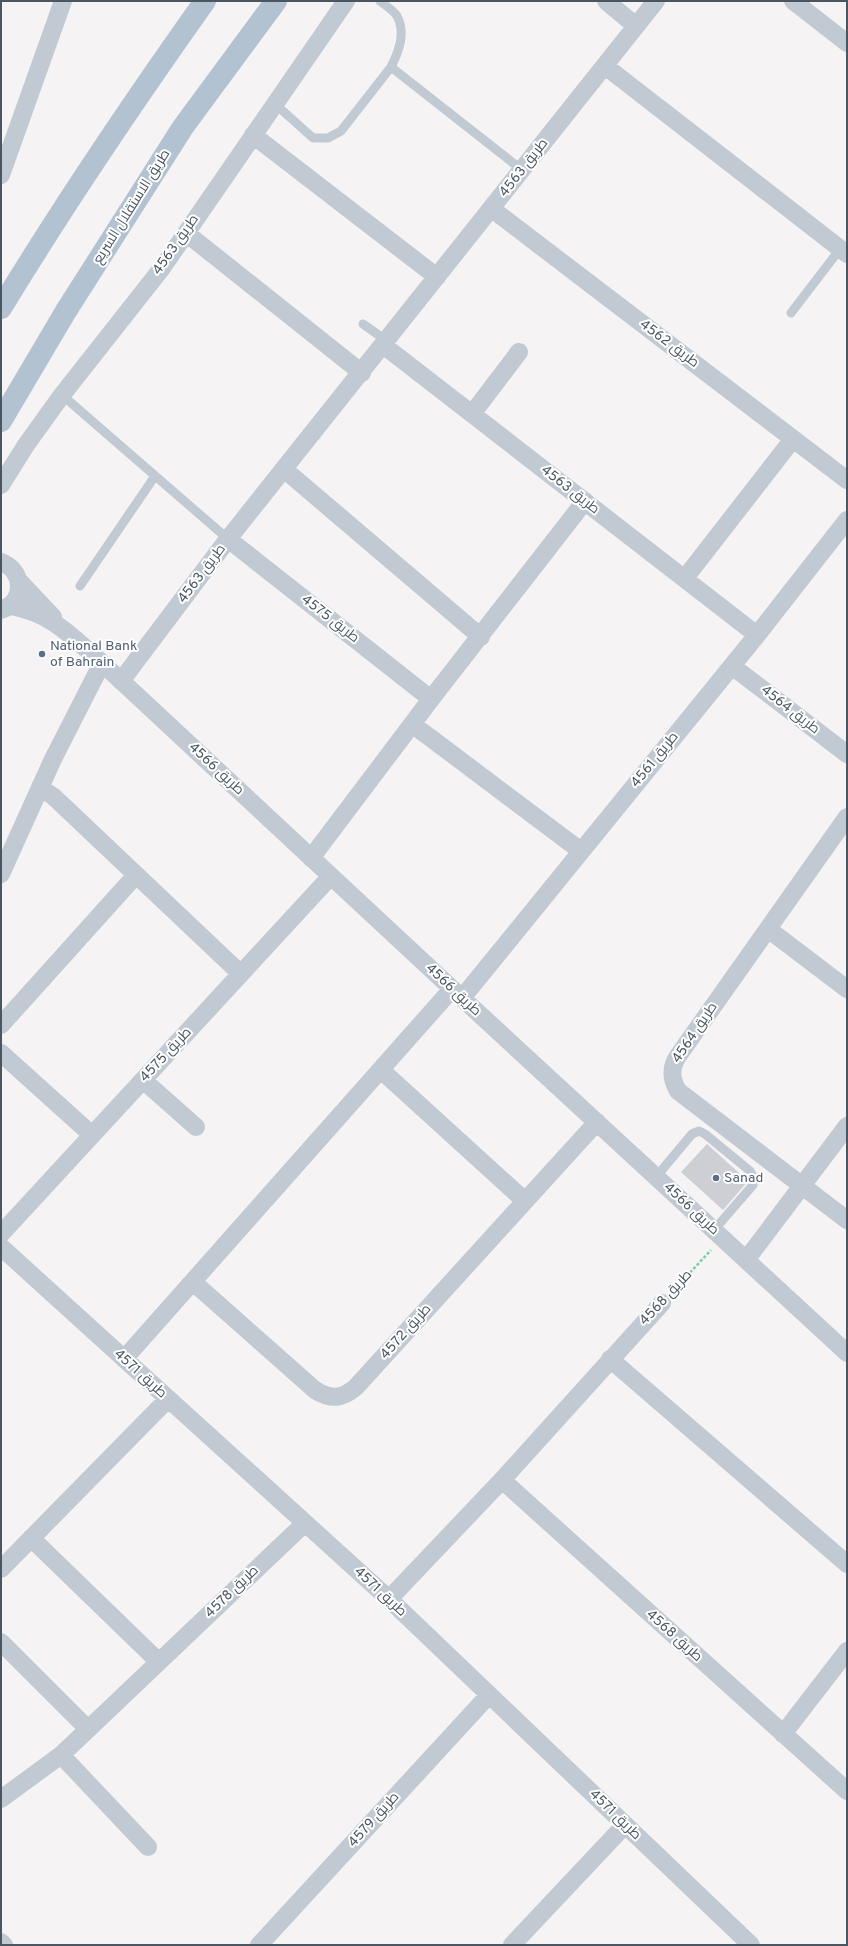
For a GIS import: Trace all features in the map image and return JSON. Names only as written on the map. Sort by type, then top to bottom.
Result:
[{"type":"main road","points":[[1,308],[38,246],[141,92],[205,1]]},
{"type":"main road","name":"طريق الاستقلال السريع","points":[[1,421],[66,312],[183,127],[276,1]]},
{"type":"street","points":[[1,175],[63,1]]},
{"type":"street","name":"طريق 4563","points":[[1,485],[26,445],[62,395],[162,268],[274,103],[346,1]]},
{"type":"street","points":[[606,1],[636,26]]},
{"type":"street","name":"طريق 4563","points":[[122,681],[228,539],[285,470],[656,1]]},
{"type":"street","points":[[793,1],[847,43]]},
{"type":"street","points":[[605,66],[844,251]]},
{"type":"street","points":[[253,135],[437,277]]},
{"type":"street","name":"طريق 4562","points":[[492,209],[847,480]]},
{"type":"street","points":[[186,233],[362,372]]},
{"type":"street","name":"طريق 4563","points":[[385,343],[472,414],[757,635]]},
{"type":"street","points":[[472,414],[519,352]]},
{"type":"street","points":[[685,578],[793,439]]},
{"type":"street","points":[[285,470],[481,637]]},
{"type":"street","points":[[311,858],[431,699],[481,637],[585,501]]},
{"type":"street","name":"طريق 4561","points":[[457,993],[581,851],[846,523]]},
{"type":"street","name":"طريق 4575","points":[[228,539],[431,699]]},
{"type":"street","name":"طريق 4566","points":[[1,548],[5,564],[14,570],[19,581],[60,625],[847,1352]]},
{"type":"street","points":[[4,611],[18,595],[19,581]]},
{"type":"street","name":"طريق 4566","points":[[4,611],[36,612],[60,625]]},
{"type":"street","points":[[1,874],[40,787],[102,663]]},
{"type":"street","name":"طريق 4564","points":[[732,666],[847,754]]},
{"type":"street","points":[[412,724],[581,851]]},
{"type":"street","points":[[40,787],[54,797],[240,974]]},
{"type":"street","name":"طريق 4564","points":[[847,817],[674,1061],[672,1067],[672,1079],[678,1090],[847,1220]]},
{"type":"street","points":[[1,1026],[136,875]]},
{"type":"street","name":"طريق 4575","points":[[1,1234],[331,876]]},
{"type":"street","points":[[768,929],[847,989]]},
{"type":"street","points":[[124,1359],[381,1070],[457,993]]},
{"type":"street","points":[[1,1053],[92,1135]]},
{"type":"street","points":[[381,1070],[525,1201]]},
{"type":"street","points":[[143,1080],[196,1127]]},
{"type":"street","name":"طريق 4572","points":[[193,1282],[315,1390],[325,1396],[336,1398],[347,1395],[356,1387],[597,1122]]},
{"type":"street","points":[[746,1260],[847,1126]]},
{"type":"street","name":"طريق 4571","points":[[1,1247],[389,1599],[751,1945]]},
{"type":"street","name":"طريق 4568","points":[[389,1599],[502,1480],[662,1303]]},
{"type":"street","points":[[610,1359],[847,1564]]},
{"type":"street","points":[[3,1562],[31,1538],[168,1399]]},
{"type":"street","name":"طريق 4568","points":[[502,1480],[847,1791]]},
{"type":"street","name":"طريق 4578","points":[[2,1796],[61,1755],[305,1523]]},
{"type":"street","points":[[31,1538],[159,1662]]},
{"type":"street","points":[[1,1642],[88,1729]]},
{"type":"street","points":[[783,1734],[847,1651]]},
{"type":"street","name":"طريق 4579","points":[[259,1945],[489,1695]]},
{"type":"street","points":[[61,1755],[148,1847]]},
{"type":"street","points":[[512,1945],[625,1825]]},
{"type":"street","points":[[1,1942],[4,1945]]},
{"type":"lane","points":[[274,103],[313,138],[328,138],[341,131],[391,67],[397,55],[402,34],[396,16],[380,1]]},
{"type":"lane","points":[[391,67],[522,170]]},
{"type":"lane","points":[[791,313],[844,251]]},
{"type":"lane","points":[[363,324],[385,343]]},
{"type":"lane","points":[[62,395],[228,539]]},
{"type":"lane","points":[[80,586],[155,476]]},
{"type":"lane","points":[[656,1177],[692,1134],[699,1132],[705,1134],[750,1171],[754,1178],[753,1185],[718,1234]]},
{"type":"path","name":"طريق 4568","points":[[662,1303],[718,1234]]},
{"type":"building","name":"Sanad","points":[[707,1144],[748,1181],[723,1210],[681,1172]]},
{"type":"place","name":"National Bank of Bahrain","points":[[42,654]]},
{"type":"place","name":"Sanad","points":[[716,1178]]}]
